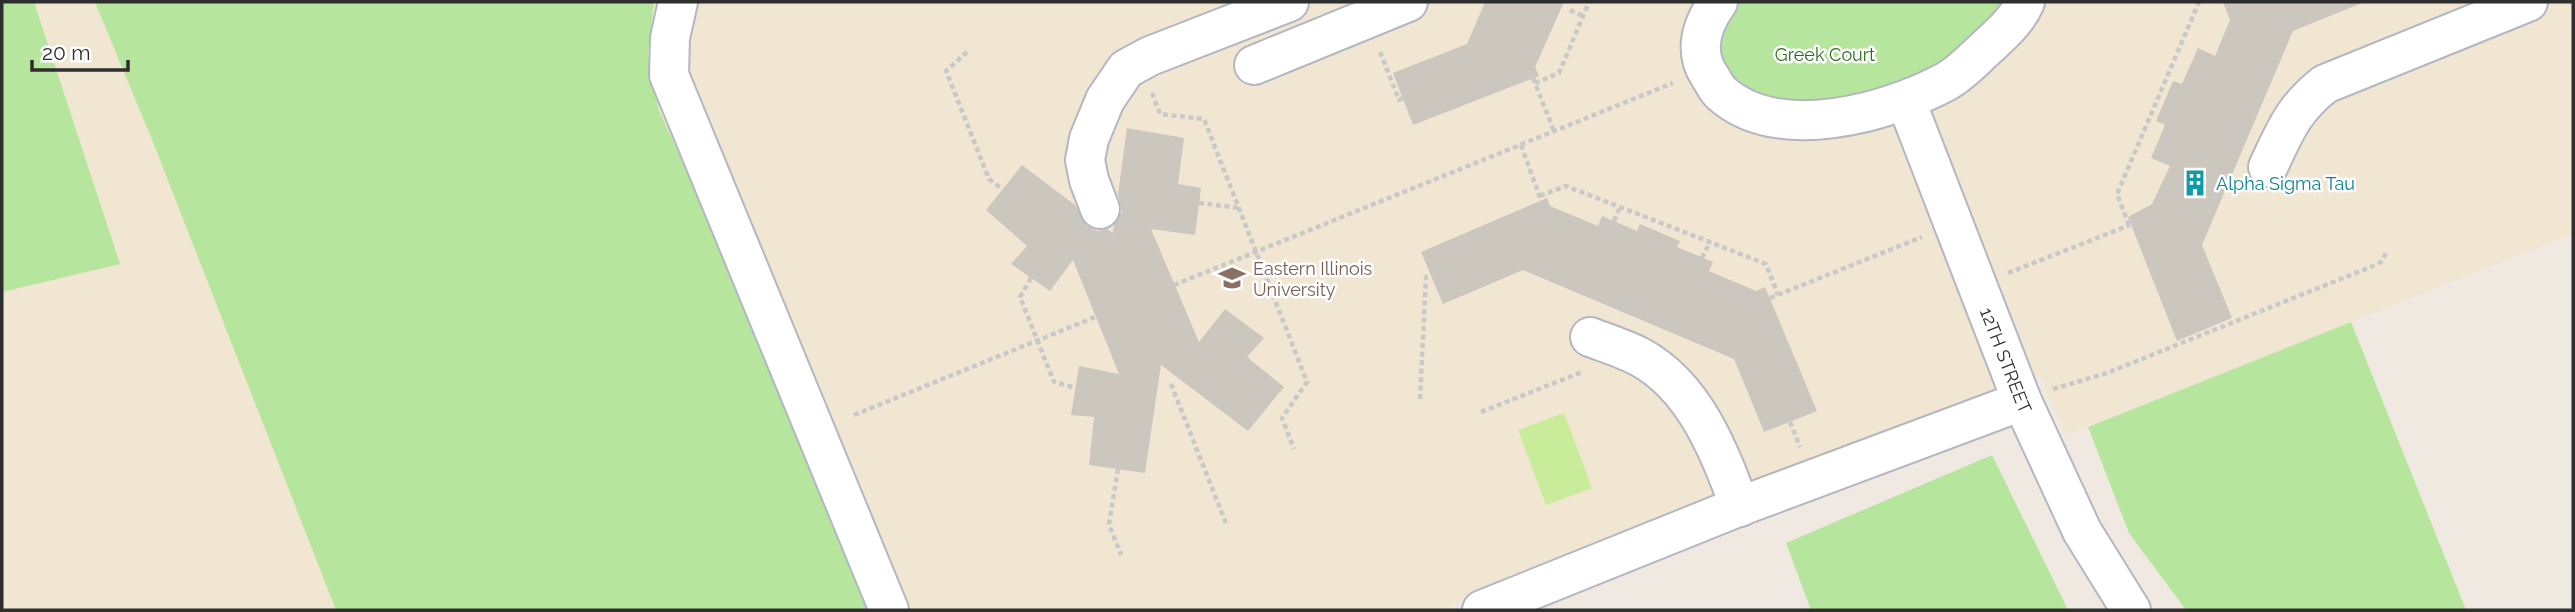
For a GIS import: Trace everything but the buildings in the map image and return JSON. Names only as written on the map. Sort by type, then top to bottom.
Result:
[{"type":"street","points":[[678,2],[670,38],[669,75],[889,610]]},
{"type":"street","points":[[1100,209],[1085,160],[1089,139],[1105,100],[1126,69],[1138,61],[1289,2]]},
{"type":"street","points":[[1254,65],[1361,14],[1408,2]]},
{"type":"street","points":[[1718,2],[1707,17],[1699,38],[1705,69],[1720,92],[1741,106],[1774,117],[1808,121],[1875,111],[1950,79],[2003,32],[2025,2]]},
{"type":"street","points":[[2268,167],[2291,119],[2306,99],[2325,84],[2528,2]]},
{"type":"street","name":"12TH STREET","points":[[1906,100],[2022,401],[2082,531],[2131,610]]},
{"type":"street","points":[[1597,340],[1640,357],[1675,382],[1703,422],[1721,458],[1740,507]]},
{"type":"street","points":[[1482,610],[1740,507],[2022,401]]},
{"type":"path","points":[[1554,131],[1534,80],[1559,72],[1589,2]]},
{"type":"path","points":[[2000,276],[2130,225],[2118,194],[2199,2]]},
{"type":"path","points":[[1570,10],[1583,16]]},
{"type":"path","points":[[1361,14],[1399,100],[1403,98]]},
{"type":"path","points":[[967,52],[946,71],[989,179],[1003,190]]},
{"type":"path","points":[[1138,61],[1160,114],[1205,119],[1307,382],[1282,418],[1294,449]]},
{"type":"path","points":[[1174,285],[1677,82]]},
{"type":"path","points":[[1521,145],[1541,198],[1566,186],[1766,264],[1779,295]]},
{"type":"path","points":[[1199,203],[1240,208]]},
{"type":"path","points":[[1614,221],[1620,207]]},
{"type":"path","points":[[1662,233],[1666,225]]},
{"type":"path","points":[[1770,298],[1931,233]]},
{"type":"path","points":[[1702,258],[1710,242]]},
{"type":"path","points":[[2022,401],[2107,373],[2252,316],[2378,264],[2386,253]]},
{"type":"path","points":[[1420,399],[1426,277],[1430,275]]},
{"type":"path","points":[[1031,278],[1020,297],[1054,382],[1076,388]]},
{"type":"path","points":[[853,415],[1095,317]]},
{"type":"path","points":[[1481,412],[1594,367],[1597,340]]},
{"type":"path","points":[[1171,384],[1227,526]]},
{"type":"path","points":[[1790,422],[1802,453]]},
{"type":"path","points":[[1118,469],[1110,524],[1121,555]]},
{"type":"shaded area","name":"Eastern Illinois University","points":[[2,2],[2573,2],[2573,234],[2065,435],[2039,374],[1807,463],[1441,610],[2,610]]},
{"type":"green space","points":[[2,2],[34,2],[120,264],[2,292]]},
{"type":"green space","points":[[95,2],[654,2],[648,52],[658,108],[765,346],[871,610],[336,610],[153,142]]},
{"type":"green space","name":"Greek Court","points":[[1732,2],[2011,2],[1971,48],[1870,101],[1769,106],[1720,71],[1715,31]]},
{"type":"green space","points":[[2351,322],[2466,610],[2186,610],[2129,533],[2088,427]]},
{"type":"green space","points":[[1564,413],[1592,488],[1546,505],[1518,430]]},
{"type":"green space","points":[[1992,455],[2068,610],[1811,610],[1786,543]]},
{"type":"place","name":"Alpha Sigma Tau","points":[[2195,183]]},
{"type":"place","name":"Eastern Illinois University","points":[[1232,278]]}]
